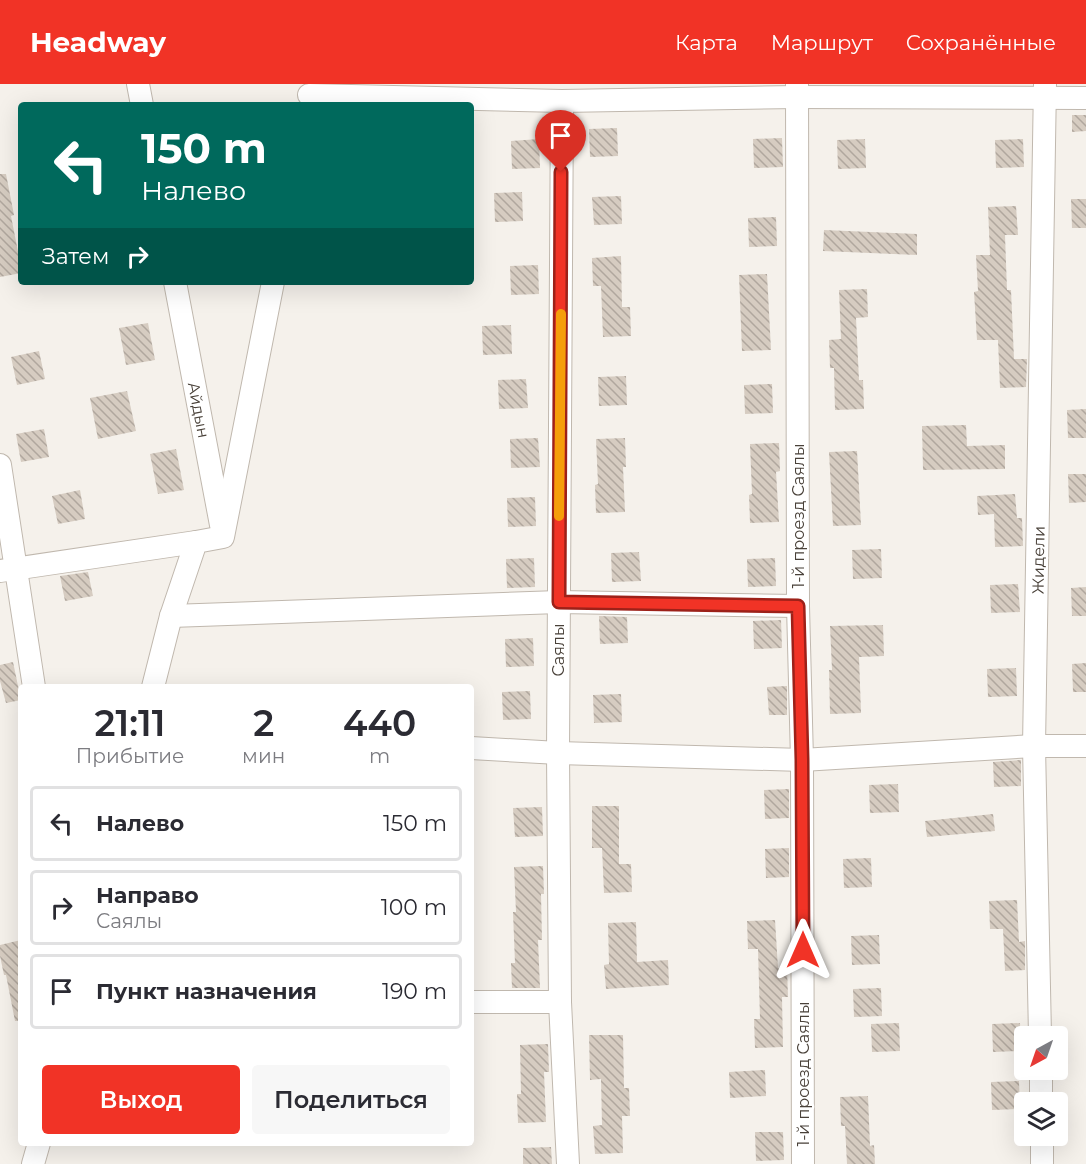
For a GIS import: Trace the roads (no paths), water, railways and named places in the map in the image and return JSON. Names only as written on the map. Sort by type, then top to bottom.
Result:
[{"type":"street","points":[[138,84],[141,102]]},
{"type":"street","points":[[310,95],[562,100],[797,91],[1045,91],[1086,98]]},
{"type":"street","name":"1-й проезд Саялы","points":[[797,91],[798,606],[802,760],[803,1164]]},
{"type":"street","name":"Жидели","points":[[1040,1026],[1034,746],[1045,91]]},
{"type":"street","name":"Саялы","points":[[562,100],[558,753],[560,1002],[568,1164]]},
{"type":"street","name":"Айдын","points":[[176,285],[223,537]]},
{"type":"street","points":[[8,570],[223,537],[272,285]]},
{"type":"street","points":[[0,465],[8,570],[33,684]]},
{"type":"street","points":[[154,684],[171,616],[195,542]]},
{"type":"street","points":[[171,616],[559,602],[798,606]]},
{"type":"street","points":[[474,748],[802,760],[1034,746],[1086,746]]},
{"type":"street","points":[[474,1002],[560,1002]]},
{"type":"street","points":[[33,1164],[38,1146]]},
{"type":"street","points":[[1042,1146],[1042,1164]]}]
